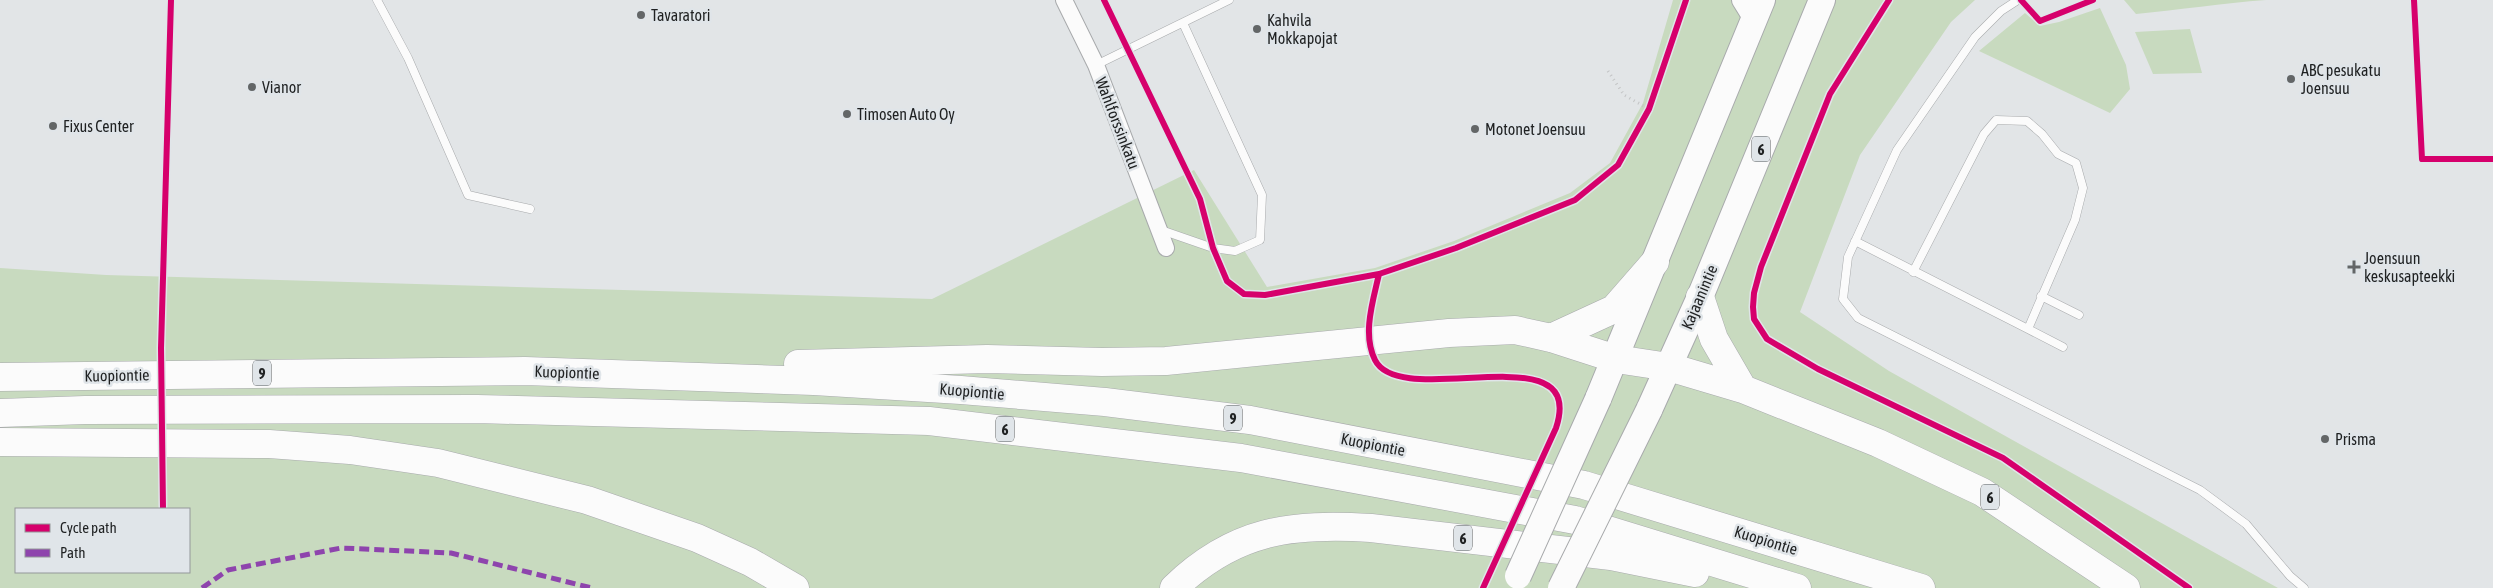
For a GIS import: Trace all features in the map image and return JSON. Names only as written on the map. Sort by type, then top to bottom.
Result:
[{"type":"highway","name":"Kajaanintie","points":[[1561,588],[1649,410],[1700,297],[1822,0]]},
{"type":"highway","points":[[1516,582],[1616,359],[1753,7]]},
{"type":"highway","points":[[1551,338],[1614,309],[1654,262]]},
{"type":"highway","points":[[1700,297],[1714,339],[1743,389]]},
{"type":"highway","points":[[525,370],[987,359],[1102,362],[1166,361],[1449,333],[1515,330],[1551,338],[1616,359],[1669,366]]},
{"type":"highway","name":"6","points":[[1669,366],[1743,389],[1878,444],[1982,492],[2126,588]]},
{"type":"highway","name":"Kuopiontie","points":[[0,377],[525,370],[814,380],[1105,402],[1250,420],[1584,486],[1921,588]]},
{"type":"highway","name":"6","points":[[0,413],[85,410],[477,409],[929,421],[1105,440],[1241,458],[1575,520],[1797,588]]},
{"type":"highway","points":[[0,442],[269,444],[350,450],[438,463],[587,500],[698,538],[750,562],[795,588]]},
{"type":"highway","name":"6","points":[[1174,588],[1192,571],[1216,553],[1252,538],[1294,528],[1332,525],[1611,556],[1765,588]]},
{"type":"street","name":"Wahlforssinkatu","points":[[1064,0],[1096,65],[1166,248]]},
{"type":"lane","points":[[377,0],[408,58],[468,195],[530,209]]},
{"type":"lane","points":[[1096,65],[1229,0]]},
{"type":"lane","points":[[2018,0],[2001,11],[1975,37],[1902,142],[1848,257],[1843,299],[1858,318],[2200,490],[2246,524],[2290,576],[2304,588]]},
{"type":"lane","points":[[1159,229],[1214,248],[1235,251],[1260,240],[1262,195],[1182,22]]},
{"type":"lane","points":[[1913,272],[1984,134],[1996,120],[2027,121],[2042,134],[2058,154],[2076,163],[2083,188],[2074,220],[2028,329]]},
{"type":"lane","points":[[1855,241],[2063,347]]},
{"type":"lane","points":[[2041,296],[2079,315]]},
{"type":"path","points":[[2414,0],[2422,159],[2493,159]]},
{"type":"path","points":[[1608,71],[1624,95],[1649,109]]},
{"type":"path","points":[[1645,117],[1652,100]]},
{"type":"green space","points":[[1673,0],[1975,0],[1951,22],[1860,155],[1800,312],[1889,371],[2278,588],[0,588],[0,268],[106,275],[932,299],[1194,170],[1267,287],[1375,268],[1454,241],[1570,193],[1610,163],[1643,103]]},
{"type":"green space","points":[[2124,0],[2266,0],[2136,14]]},
{"type":"green space","points":[[2100,8],[2126,65],[2130,89],[2110,113],[1979,51],[2025,13],[2040,26],[2059,22]]},
{"type":"green space","points":[[2190,29],[2202,73],[2153,74],[2135,32]]},
{"type":"marked path","points":[[202,588],[228,570],[341,548],[451,553],[592,588]]},
{"type":"cycle path","points":[[163,508],[161,348],[171,0]]},
{"type":"cycle path","points":[[1104,0],[1200,199],[1213,248],[1227,281],[1244,294],[1265,295],[1379,274],[1456,248],[1575,200],[1618,165],[1649,109],[1686,0]]},
{"type":"cycle path","points":[[1889,0],[1830,94],[1761,267],[1754,293],[1754,319],[1767,339],[1818,369],[2003,458],[2189,588]]},
{"type":"cycle path","points":[[2021,0],[2040,21],[2093,0]]},
{"type":"cycle path","points":[[2414,0],[2422,159],[2493,159]]},
{"type":"cycle path","points":[[1379,274],[1370,317],[1369,339],[1375,360],[1392,374],[1419,379],[1520,378],[1545,384],[1558,399],[1556,428],[1483,588]]},
{"type":"place","name":"Tavaratori","points":[[641,15]]},
{"type":"place","name":"Kahvila Mokkapojat","points":[[1257,29]]},
{"type":"place","name":"ABC pesukatu Joensuu","points":[[2291,79]]},
{"type":"place","name":"Vianor","points":[[252,87]]},
{"type":"place","name":"Timosen Auto Oy","points":[[847,114]]},
{"type":"place","name":"Fixus Center","points":[[53,126]]},
{"type":"place","name":"Motonet Joensuu","points":[[1475,129]]},
{"type":"place","name":"Joensuun keskusapteekki","points":[[2354,267]]},
{"type":"place","name":"Prisma","points":[[2325,439]]}]
